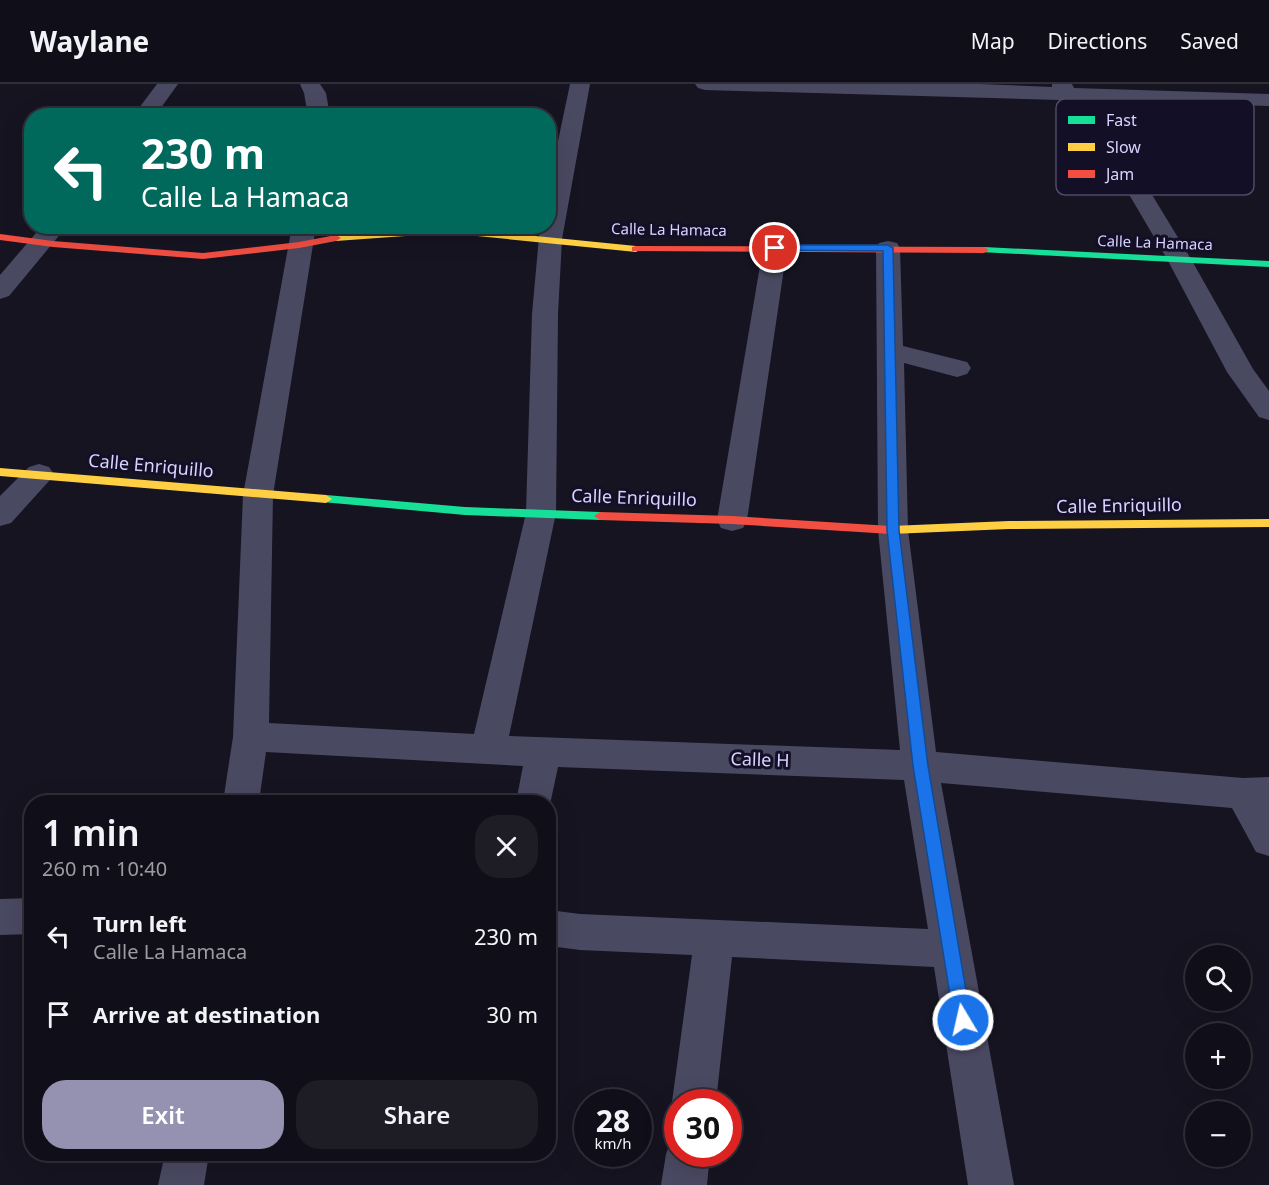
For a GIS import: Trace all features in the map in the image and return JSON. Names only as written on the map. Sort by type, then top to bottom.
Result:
[{"type":"street","points":[[149,108],[168,84]]},
{"type":"street","points":[[310,84],[315,93],[318,108]]},
{"type":"street","points":[[556,208],[580,84]]},
{"type":"street","points":[[705,84],[1064,89],[1148,98],[1208,99]]},
{"type":"street","points":[[1254,100],[1269,100]]},
{"type":"street","points":[[1140,195],[1241,372],[1269,411]]},
{"type":"street","points":[[0,291],[49,234]]},
{"type":"street","name":"Calle La Hamaca","points":[[0,237],[49,234],[203,256],[302,236],[334,238],[390,234]]},
{"type":"street","name":"Calle La Hamaca","points":[[493,234],[626,249],[963,249],[1269,264]]},
{"type":"street","points":[[488,749],[542,513],[545,314],[551,234]]},
{"type":"street","points":[[242,795],[251,737],[258,495],[302,236]]},
{"type":"street","points":[[732,520],[775,248]]},
{"type":"street","points":[[888,248],[893,530],[920,766],[991,1185]]},
{"type":"street","points":[[890,351],[957,368]]},
{"type":"street","name":"Calle Enriquillo","points":[[0,472],[465,512],[732,520],[893,530],[1009,525],[1269,523]]},
{"type":"street","points":[[0,515],[39,474]]},
{"type":"street","name":"Calle H","points":[[251,737],[543,752],[920,766],[1256,793]]},
{"type":"street","points":[[535,795],[543,752]]},
{"type":"street","points":[[1256,793],[1269,840]]},
{"type":"street","points":[[0,916],[24,916]]},
{"type":"street","points":[[556,929],[580,932],[951,949]]},
{"type":"street","points":[[696,1089],[714,938]]},
{"type":"street","points":[[181,1185],[186,1161]]},
{"type":"street","points":[[684,1185],[686,1167]]},
{"type":"traffic: fast","points":[[984,250],[1269,264]]},
{"type":"traffic: fast","points":[[326,499],[465,511],[600,516]]},
{"type":"traffic: slow","points":[[336,238],[392,234]]},
{"type":"traffic: slow","points":[[487,234],[636,249]]},
{"type":"traffic: slow","points":[[0,472],[326,499]]},
{"type":"traffic: slow","points":[[891,530],[1009,525],[1269,523]]},
{"type":"traffic: jam","points":[[0,237],[53,244],[203,256],[299,245],[336,238]]},
{"type":"traffic: jam","points":[[636,249],[984,250]]},
{"type":"traffic: jam","points":[[600,516],[732,520],[891,530]]},
{"type":"route","points":[[775,248],[888,248],[893,530],[920,766],[963,1020]]}]
